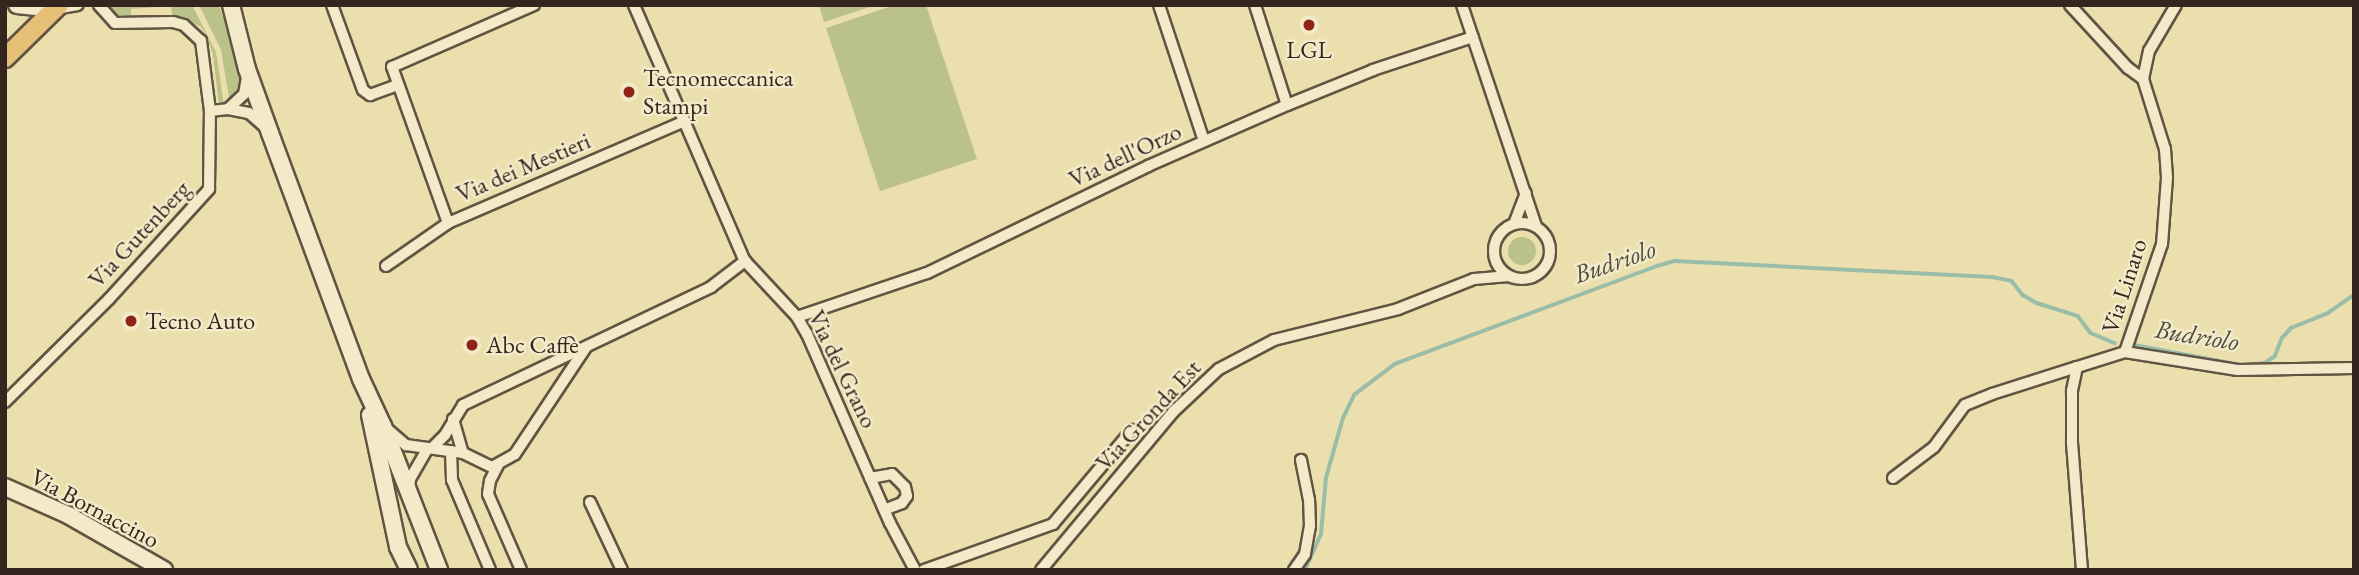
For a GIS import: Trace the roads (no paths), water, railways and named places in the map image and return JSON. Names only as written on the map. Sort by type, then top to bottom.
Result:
[{"type":"main road","points":[[17,5],[57,7]]},
{"type":"main road","points":[[5,58],[57,7]]},
{"type":"main road","points":[[231,8],[247,69],[361,379],[383,426],[439,570]]},
{"type":"main road","points":[[361,379],[398,547],[409,570]]},
{"type":"main road","name":"Via Bornaccino","points":[[5,487],[68,515],[164,570]]},
{"type":"street","name":"Via Gutenberg","points":[[5,402],[203,199],[211,177],[210,111],[203,52],[194,32],[173,22],[115,23],[101,8],[80,5],[57,7]]},
{"type":"street","points":[[332,5],[363,90],[370,95],[398,85]]},
{"type":"street","points":[[448,223],[392,67],[534,5]]},
{"type":"street","name":"Via del Grano","points":[[634,5],[745,261],[797,317],[819,356],[884,510],[915,570]]},
{"type":"street","points":[[1158,5],[1204,141]]},
{"type":"street","points":[[1255,5],[1287,105]]},
{"type":"street","name":"Via Gronda Est","points":[[1041,570],[1173,412],[1219,369],[1274,340],[1398,309],[1474,279],[1509,276],[1527,279],[1544,270],[1549,262],[1550,243],[1536,226],[1462,5]]},
{"type":"street","points":[[2070,5],[2128,68],[2143,79],[2150,51],[2176,5]]},
{"type":"street","name":"Via dell'Orzo","points":[[797,317],[927,273],[1204,141],[1287,105],[1373,70],[1473,37]]},
{"type":"street","points":[[228,109],[244,94],[247,69]]},
{"type":"street","name":"Via Linaro","points":[[1893,478],[1934,447],[1965,405],[2003,390],[2125,352],[2162,244],[2167,178],[2165,149],[2143,79]]},
{"type":"street","points":[[210,111],[228,109],[249,113],[270,133]]},
{"type":"street","name":"Via dei Mestieri","points":[[386,266],[448,223],[685,121]]},
{"type":"street","name":"Via Gronda Est","points":[[1474,279],[1495,259],[1495,242],[1506,228],[1514,224],[1526,193]]},
{"type":"street","points":[[1514,224],[1536,226]]},
{"type":"street","points":[[1495,259],[1509,276]]},
{"type":"street","points":[[409,494],[410,479],[429,449],[445,435],[463,405],[711,287],[745,261]]},
{"type":"street","points":[[383,426],[406,445],[457,452],[492,467],[498,465],[515,454],[586,347]]},
{"type":"street","points":[[2125,352],[2238,370],[2354,368]]},
{"type":"street","points":[[2077,367],[2072,391],[2072,432],[2082,570]]},
{"type":"street","points":[[453,419],[457,452],[452,480],[490,570]]},
{"type":"street","points":[[924,570],[1053,524],[1132,430]]},
{"type":"street","points":[[1294,570],[1305,554],[1310,526],[1309,500],[1301,460]]},
{"type":"street","points":[[498,465],[490,481],[488,495],[519,569]]},
{"type":"street","points":[[870,478],[892,474],[905,486],[907,496],[902,503],[884,510]]},
{"type":"street","points":[[590,502],[622,570]]},
{"type":"waterway","name":"Budriolo","points":[[1305,570],[1321,534],[1326,478],[1343,418],[1354,395],[1395,364],[1657,266],[1675,261],[1992,277],[2012,281],[2023,295],[2037,303],[2078,316],[2091,333],[2115,343]]},
{"type":"waterway","name":"Budriolo","points":[[2134,345],[2242,365],[2265,363],[2275,356],[2282,338],[2291,328],[2328,313],[2354,295]]},
{"type":"place","name":"LGL","points":[[1309,25]]},
{"type":"place","name":"Tecnomeccanica Stampi","points":[[629,92]]},
{"type":"place","name":"Tecno Auto","points":[[131,321]]},
{"type":"place","name":"Abc Caffè","points":[[472,345]]}]
